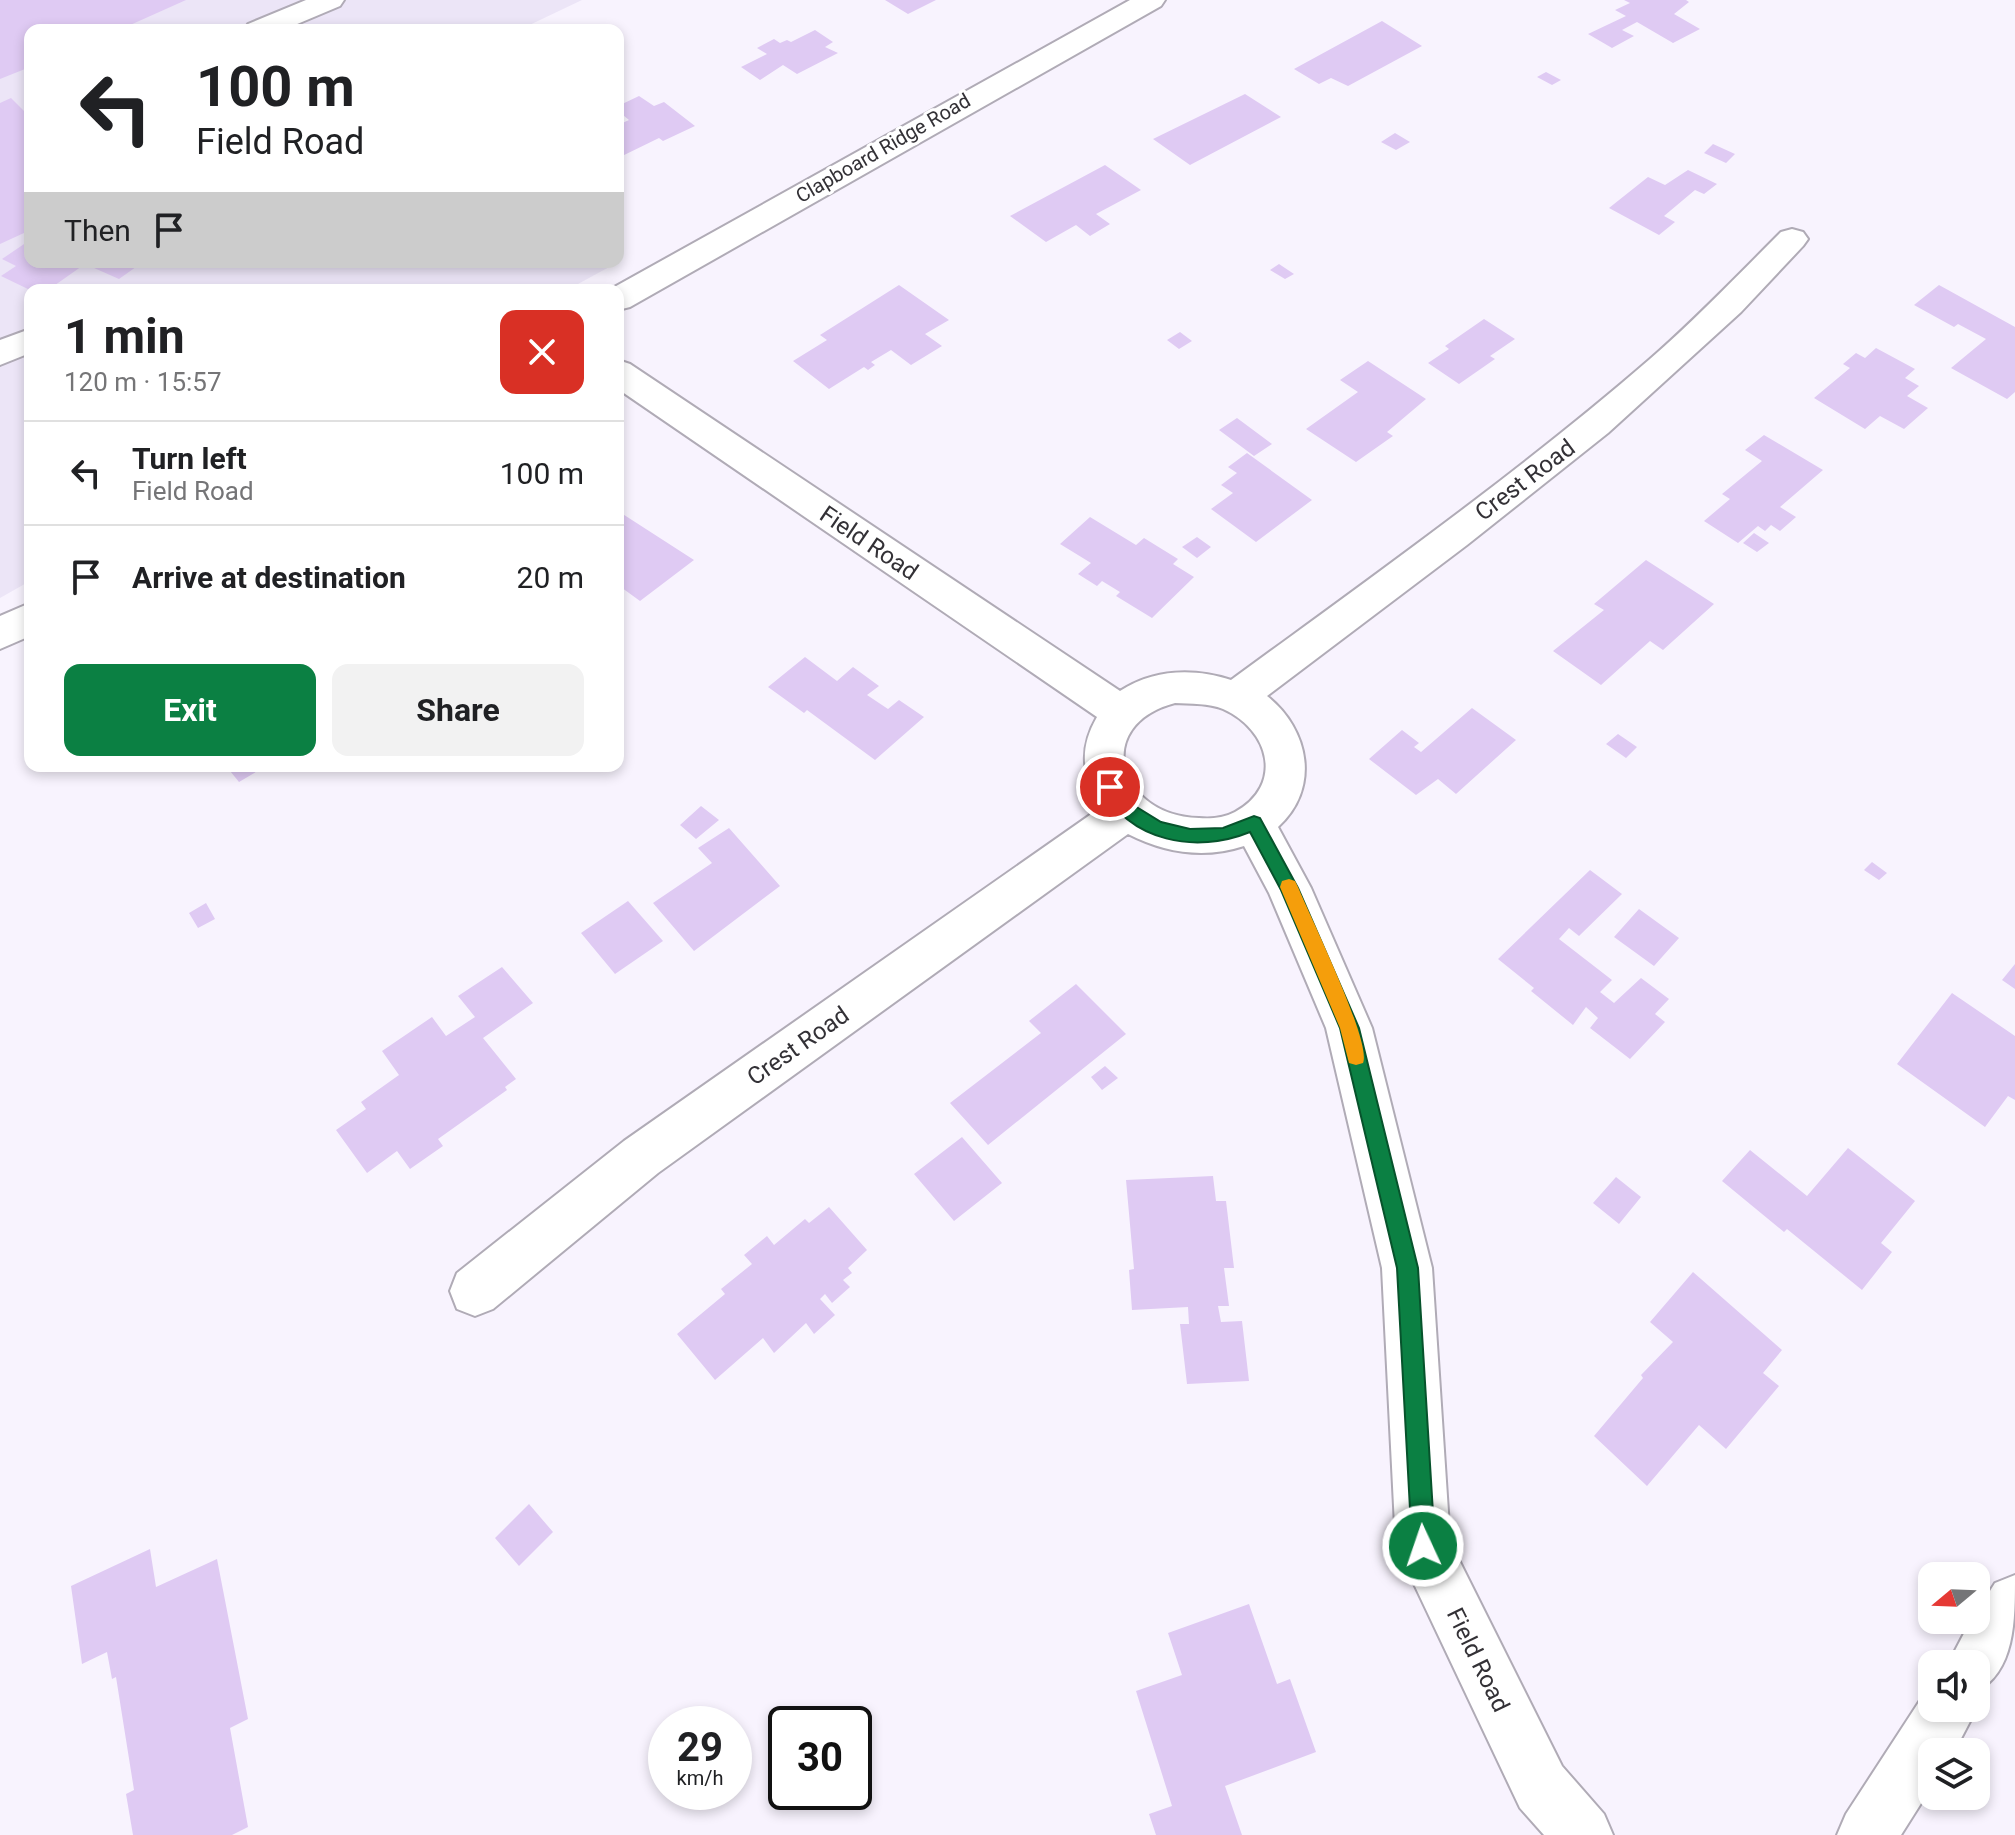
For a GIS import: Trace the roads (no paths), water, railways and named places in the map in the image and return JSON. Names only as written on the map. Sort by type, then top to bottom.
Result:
[{"type":"street","points":[[272,24],[330,0]]},
{"type":"street","name":"Clapboard Ridge Road","points":[[624,296],[1151,0]]},
{"type":"street","name":"Crest Road","points":[[1237,697],[1580,439],[1741,295],[1792,239]]},
{"type":"street","points":[[0,353],[24,343]]},
{"type":"street","name":"Field Road","points":[[624,376],[1121,712]]},
{"type":"street","points":[[0,634],[24,621]]},
{"type":"street","points":[[1175,687],[1207,688],[1237,697],[1265,717],[1283,743],[1287,773],[1277,801],[1254,823],[1224,835],[1190,837],[1157,829],[1128,811],[1110,787],[1102,761],[1106,734],[1121,712],[1145,695],[1175,687]]},
{"type":"street","name":"Crest Road","points":[[475,1291],[641,1157],[1128,811]]},
{"type":"street","name":"Field Road","points":[[1254,823],[1289,888],[1349,1028],[1407,1268],[1423,1546],[1541,1787],[1583,1835]]},
{"type":"street","points":[[1985,1650],[2015,1603]]},
{"type":"street","points":[[1867,1835],[1939,1722]]}]
